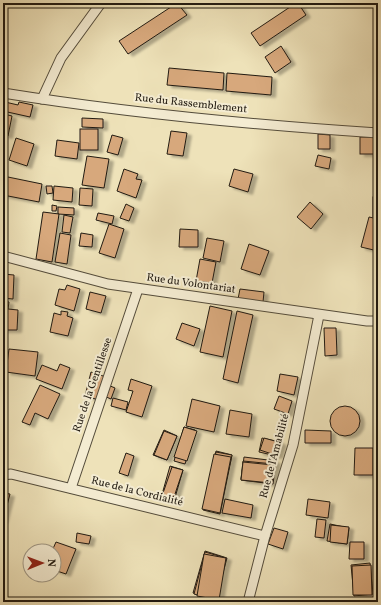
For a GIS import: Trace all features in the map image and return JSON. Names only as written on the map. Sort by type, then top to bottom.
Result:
[{"type":"street","points":[[42,99],[61,58],[101,3]]},
{"type":"street","name":"Rue du Rassemblement","points":[[3,93],[42,99],[300,128],[378,133]]},
{"type":"street","name":"Rue du Volontariat","points":[[3,256],[108,284],[378,321]]},
{"type":"street","name":"Rue de la Gentillesse","points":[[71,488],[138,289]]},
{"type":"street","name":"Rue de l'Amabilité","points":[[248,602],[265,536],[293,444],[319,314]]},
{"type":"street","name":"Rue de la Cordialité","points":[[3,475],[11,474],[265,536]]},
{"type":"building","points":[[177,3],[187,15],[128,54],[119,41]]},
{"type":"building","points":[[298,3],[306,15],[260,46],[251,33]]},
{"type":"building","points":[[281,46],[291,62],[275,73],[265,57]]},
{"type":"building","points":[[169,68],[224,73],[223,90],[167,85]]},
{"type":"building","points":[[227,73],[272,77],[271,95],[226,91]]},
{"type":"building","points":[[5,102],[18,105],[19,102],[33,105],[30,117],[3,111]]},
{"type":"building","points":[[4,114],[12,116],[8,136],[3,135]]},
{"type":"building","points":[[82,118],[103,119],[103,128],[82,127]]},
{"type":"building","points":[[80,129],[98,129],[98,150],[80,150]]},
{"type":"building","points":[[171,131],[187,133],[183,156],[167,154]]},
{"type":"building","points":[[318,134],[330,135],[330,149],[318,149]]},
{"type":"building","points":[[112,135],[123,138],[118,155],[107,152]]},
{"type":"building","points":[[360,137],[378,137],[378,154],[360,154]]},
{"type":"building","points":[[16,138],[34,144],[27,166],[9,160]]},
{"type":"building","points":[[57,140],[79,143],[77,159],[55,156]]},
{"type":"building","points":[[318,155],[331,158],[329,169],[315,166]]},
{"type":"building","points":[[87,156],[109,159],[104,188],[82,185]]},
{"type":"building","points":[[124,169],[138,174],[136,179],[142,180],[136,198],[117,191]]},
{"type":"building","points":[[234,169],[253,174],[248,192],[229,186]]},
{"type":"building","points":[[3,176],[42,184],[39,202],[3,195]]},
{"type":"building","points":[[46,186],[52,186],[53,193],[47,194]]},
{"type":"building","points":[[54,186],[73,188],[72,202],[53,200]]},
{"type":"building","points":[[80,188],[93,189],[92,206],[79,205]]},
{"type":"building","points":[[373,197],[378,197],[378,217],[373,217]]},
{"type":"building","points":[[310,202],[323,214],[311,229],[297,217]]},
{"type":"building","points":[[126,204],[134,208],[129,221],[120,218]]},
{"type":"building","points":[[52,205],[57,206],[56,211],[52,211]]},
{"type":"building","points":[[58,207],[74,208],[74,215],[58,214]]},
{"type":"building","points":[[43,212],[59,214],[52,262],[36,259]]},
{"type":"building","points":[[98,213],[114,216],[112,224],[96,220]]},
{"type":"building","points":[[64,215],[73,217],[70,233],[62,232]]},
{"type":"building","points":[[369,217],[378,219],[378,251],[361,247]]},
{"type":"building","points":[[109,224],[124,229],[115,258],[99,253]]},
{"type":"building","points":[[180,229],[198,230],[198,247],[179,247]]},
{"type":"building","points":[[60,233],[71,235],[67,264],[55,262]]},
{"type":"building","points":[[81,233],[93,235],[92,247],[79,246]]},
{"type":"building","points":[[207,238],[224,241],[220,262],[203,258]]},
{"type":"building","points":[[249,244],[269,251],[260,275],[241,269]]},
{"type":"building","points":[[200,259],[216,262],[212,283],[196,281]]},
{"type":"building","points":[[3,274],[14,275],[13,299],[3,298]]},
{"type":"building","points":[[67,285],[80,289],[74,311],[55,305],[59,289],[65,290]]},
{"type":"building","points":[[240,289],[264,292],[263,302],[238,299]]},
{"type":"building","points":[[90,292],[106,296],[101,313],[86,309]]},
{"type":"building","points":[[3,301],[9,302],[8,309],[18,310],[17,330],[3,330]]},
{"type":"building","points":[[210,306],[232,311],[223,357],[200,352]]},
{"type":"building","points":[[61,311],[68,312],[67,316],[73,318],[68,336],[50,332],[54,313],[61,315]]},
{"type":"building","points":[[237,311],[253,315],[238,383],[223,379]]},
{"type":"building","points":[[182,323],[200,329],[194,346],[176,339]]},
{"type":"building","points":[[324,328],[336,328],[337,355],[325,356]]},
{"type":"building","points":[[9,349],[38,352],[35,376],[6,372]]},
{"type":"building","points":[[60,364],[70,368],[62,389],[36,379],[42,365],[57,371]]},
{"type":"building","points":[[91,372],[106,377],[99,400],[85,396]]},
{"type":"building","points":[[280,374],[298,377],[294,395],[277,391]]},
{"type":"building","points":[[131,379],[152,386],[142,417],[126,412],[133,391],[128,390]]},
{"type":"building","points":[[40,385],[60,394],[48,419],[35,413],[30,425],[22,422]]},
{"type":"building","points":[[108,385],[115,388],[111,399],[104,396]]},
{"type":"building","points":[[279,396],[292,401],[288,414],[274,409]]},
{"type":"building","points":[[113,398],[128,402],[126,410],[111,406]]},
{"type":"building","points":[[192,399],[220,406],[214,432],[186,426]]},
{"type":"building","points":[[345,406],[351,407],[359,415],[359,427],[351,435],[345,436],[339,435],[331,427],[330,421],[331,415],[339,407]]},
{"type":"building","points":[[230,410],[252,414],[249,437],[226,434]]},
{"type":"building","points":[[184,427],[195,430],[185,464],[174,461]]},
{"type":"building","points":[[184,427],[197,431],[187,461],[174,457]]},
{"type":"building","points":[[164,430],[177,436],[167,460],[153,455]]},
{"type":"building","points":[[305,430],[331,431],[331,443],[305,443]]},
{"type":"building","points":[[164,431],[177,436],[167,460],[154,455]]},
{"type":"building","points":[[262,438],[280,442],[277,456],[259,452]]},
{"type":"building","points":[[264,438],[282,443],[278,456],[260,450]]},
{"type":"building","points":[[355,448],[373,448],[373,475],[354,475]]},
{"type":"building","points":[[216,451],[232,455],[219,513],[203,509]]},
{"type":"building","points":[[216,452],[232,455],[220,514],[203,510]]},
{"type":"building","points":[[126,453],[134,456],[128,476],[119,473]]},
{"type":"building","points":[[214,454],[231,457],[220,513],[202,509]]},
{"type":"building","points":[[244,457],[276,461],[273,484],[241,480]]},
{"type":"building","points":[[243,461],[274,464],[272,482],[241,479]]},
{"type":"building","points":[[243,462],[273,465],[271,483],[241,480]]},
{"type":"building","points":[[170,466],[183,470],[174,501],[161,498]]},
{"type":"building","points":[[172,467],[183,470],[173,500],[162,496]]},
{"type":"building","points":[[3,493],[10,494],[3,521]]},
{"type":"building","points":[[225,499],[253,505],[251,518],[222,513]]},
{"type":"building","points":[[308,499],[330,502],[328,518],[306,515]]},
{"type":"building","points":[[317,519],[326,520],[324,538],[315,537]]},
{"type":"building","points":[[330,524],[349,528],[347,544],[327,541]]},
{"type":"building","points":[[331,525],[349,527],[347,544],[330,542]]},
{"type":"building","points":[[274,528],[288,532],[283,549],[268,544]]},
{"type":"building","points":[[77,533],[91,536],[89,544],[76,542]]},
{"type":"building","points":[[350,542],[364,542],[364,559],[349,559]]},
{"type":"building","points":[[62,544],[76,549],[66,574],[62,573]]},
{"type":"building","points":[[205,551],[227,558],[216,599],[193,593]]},
{"type":"building","points":[[205,552],[226,558],[215,600],[194,594]]},
{"type":"building","points":[[204,554],[226,558],[219,600],[197,596]]},
{"type":"building","points":[[370,563],[373,594],[354,596],[351,565]]},
{"type":"building","points":[[371,565],[372,595],[353,595],[352,566]]}]
